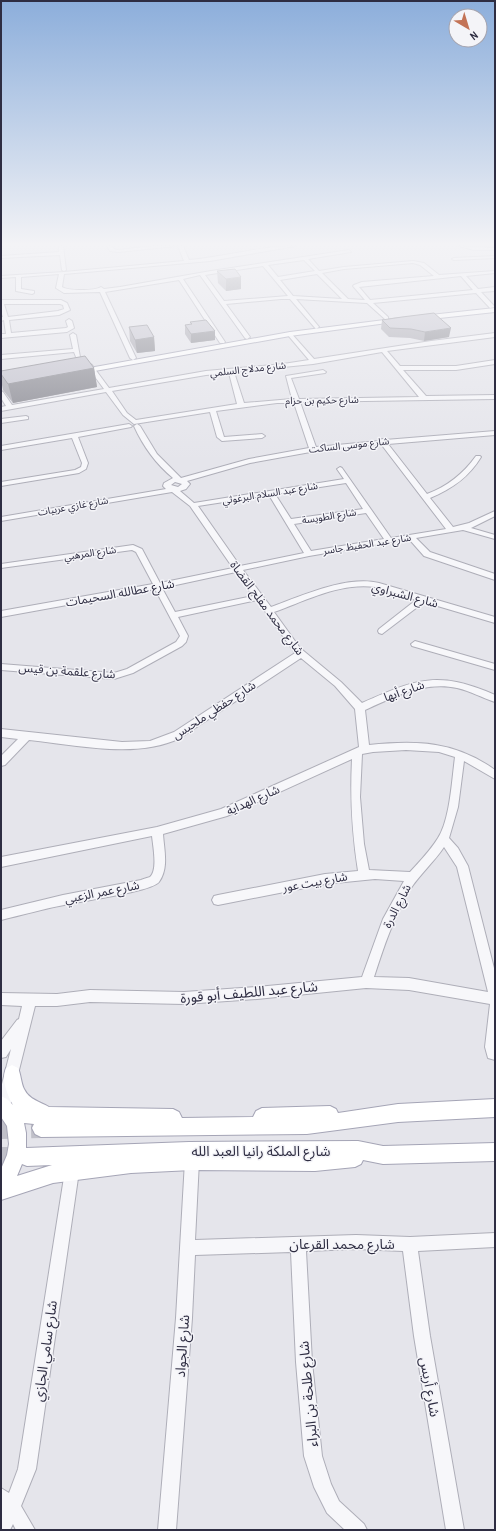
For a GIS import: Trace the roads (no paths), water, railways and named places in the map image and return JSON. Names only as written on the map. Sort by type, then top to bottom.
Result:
[{"type":"main road","points":[[91,367],[247,337],[399,317]]},
{"type":"main road","points":[[68,372],[81,366],[91,367],[119,364],[290,334],[406,317]]},
{"type":"main road","points":[[101,381],[100,378],[102,373],[119,364]]},
{"type":"main road","points":[[12,1074],[15,1093],[46,1122]]},
{"type":"main road","points":[[1,1185],[13,1165],[18,1148],[17,1131],[5,1108]]},
{"type":"main road","name":"شارع الملكة رانيا العبد الله","points":[[5,1108],[46,1122],[307,1125],[398,1113],[495,1108]]},
{"type":"main road","name":"شارع الملكة رانيا العبد الله","points":[[27,1156],[189,1151],[358,1150],[383,1155],[495,1152]]},
{"type":"main road","points":[[1,1192],[53,1174],[72,1170],[131,1164],[192,1161],[315,1162],[383,1155]]},
{"type":"street","points":[[114,317],[132,358]]},
{"type":"street","points":[[206,317],[222,342]]},
{"type":"street","points":[[233,317],[247,337]]},
{"type":"street","points":[[308,317],[316,327]]},
{"type":"street","points":[[3,318],[9,336]]},
{"type":"street","points":[[1,336],[67,330],[71,328],[69,320]]},
{"type":"street","points":[[290,334],[313,362]]},
{"type":"street","points":[[72,335],[81,366]]},
{"type":"street","name":"شارع مدلاج السلمي","points":[[1,409],[231,370],[313,362],[495,335]]},
{"type":"street","points":[[1,357],[76,350]]},
{"type":"street","points":[[384,351],[424,398]]},
{"type":"street","points":[[398,368],[456,368],[495,362]]},
{"type":"street","points":[[91,367],[165,469],[171,486]]},
{"type":"street","points":[[231,370],[241,405]]},
{"type":"street","points":[[313,449],[288,377],[323,372]]},
{"type":"street","points":[[1,393],[10,407]]},
{"type":"street","name":"شارع حكيم بن حزام","points":[[1,448],[241,405],[296,401],[495,397]]},
{"type":"street","points":[[213,411],[220,437],[222,439],[262,436]]},
{"type":"street","points":[[1,421],[26,418]]},
{"type":"street","name":"شارع موسى الساكت","points":[[171,486],[205,474],[254,460],[313,449],[382,441],[495,433]]},
{"type":"street","points":[[1,484],[77,472],[84,468],[85,463],[74,435]]},
{"type":"street","points":[[382,441],[451,530]]},
{"type":"street","points":[[425,497],[440,492],[457,482],[472,467],[478,457]]},
{"type":"street","points":[[165,469],[183,483]]},
{"type":"street","points":[[340,469],[389,540]]},
{"type":"street","name":"شارع عبد السلام البرغوثي","points":[[191,504],[347,481]]},
{"type":"street","name":"شارع محمد مفلح القضاة","points":[[183,483],[191,504]]},
{"type":"street","name":"شارع محمد مفلح القضاة","points":[[171,486],[191,504],[301,654],[347,692],[360,708]]},
{"type":"street","name":"شارع غازي عربيات","points":[[1,518],[145,494],[171,486]]},
{"type":"street","points":[[272,493],[309,554]]},
{"type":"street","name":"شارع الطويسة","points":[[289,522],[369,510]]},
{"type":"street","name":"شارع عبد الحفيظ جاسر","points":[[238,570],[309,554],[463,528],[495,513]]},
{"type":"street","points":[[463,528],[495,537]]},
{"type":"street","points":[[411,537],[427,554],[495,577]]},
{"type":"street","name":"شارع المرهبي","points":[[1,566],[133,547],[138,551],[158,586]]},
{"type":"street","name":"شارع عطالله السحيمات","points":[[1,614],[238,570]]},
{"type":"street","name":"شارع الشبراوي","points":[[269,611],[319,594],[357,584],[376,585],[495,620]]},
{"type":"street","name":"شارع علقمة بن قيس","points":[[1,667],[114,676],[130,671],[183,640],[183,632],[158,586]]},
{"type":"street","points":[[174,615],[259,597]]},
{"type":"street","points":[[382,631],[422,599]]},
{"type":"street","points":[[415,644],[495,667]]},
{"type":"street","name":"شارع حفظي ملحيس","points":[[1,733],[122,746],[138,746],[159,743],[177,735],[301,654]]},
{"type":"street","name":"شارع أبها","points":[[360,708],[405,689],[434,681],[462,685],[495,699]]},
{"type":"street","points":[[360,708],[361,750],[355,797],[359,844],[364,874]]},
{"type":"street","points":[[1,762],[27,736]]},
{"type":"street","name":"شارع الهداية","points":[[1,862],[156,831],[232,810],[361,750],[426,747],[450,751],[495,775]]},
{"type":"street","points":[[460,756],[450,821],[444,838],[462,866],[495,996]]},
{"type":"street","name":"شارع عمر الزعبي","points":[[1,915],[63,900],[141,885],[154,880],[159,872],[160,865],[156,831]]},
{"type":"street","name":"شارع الدرة","points":[[366,982],[387,925],[401,895],[412,877],[444,838]]},
{"type":"street","name":"شارع بيت عور","points":[[218,900],[325,879],[364,874],[412,877]]},
{"type":"street","name":"شارع عبد اللطيف أبو قورة","points":[[1,998],[57,1000],[90,996],[184,998],[257,993],[366,982],[409,984],[495,999]]},
{"type":"street","points":[[5,1108],[24,1019],[30,1000]]},
{"type":"street","points":[[495,1008],[491,1047],[493,1053],[495,1054]]},
{"type":"street","points":[[1,1052],[24,1019]]},
{"type":"street","name":"شارع الجواد","points":[[167,1530],[188,1248],[192,1161]]},
{"type":"street","name":"شارع سامي الجازي","points":[[4,1528],[7,1502],[20,1490],[27,1469],[32,1443],[72,1170]]},
{"type":"street","name":"شارع محمد القرعان","points":[[188,1248],[356,1242],[410,1244],[495,1240]]},
{"type":"street","name":"شارع طلحة بن البراء","points":[[298,1244],[304,1362],[313,1456],[323,1487],[333,1507],[358,1530]]},
{"type":"street","name":"شارع أريس","points":[[410,1244],[422,1336],[455,1530]]},
{"type":"street","points":[[7,1502],[26,1530]]},
{"type":"tunnel","points":[[1,1129],[41,1128]]},
{"type":"tunnel","points":[[1,1157],[23,1157]]}]
